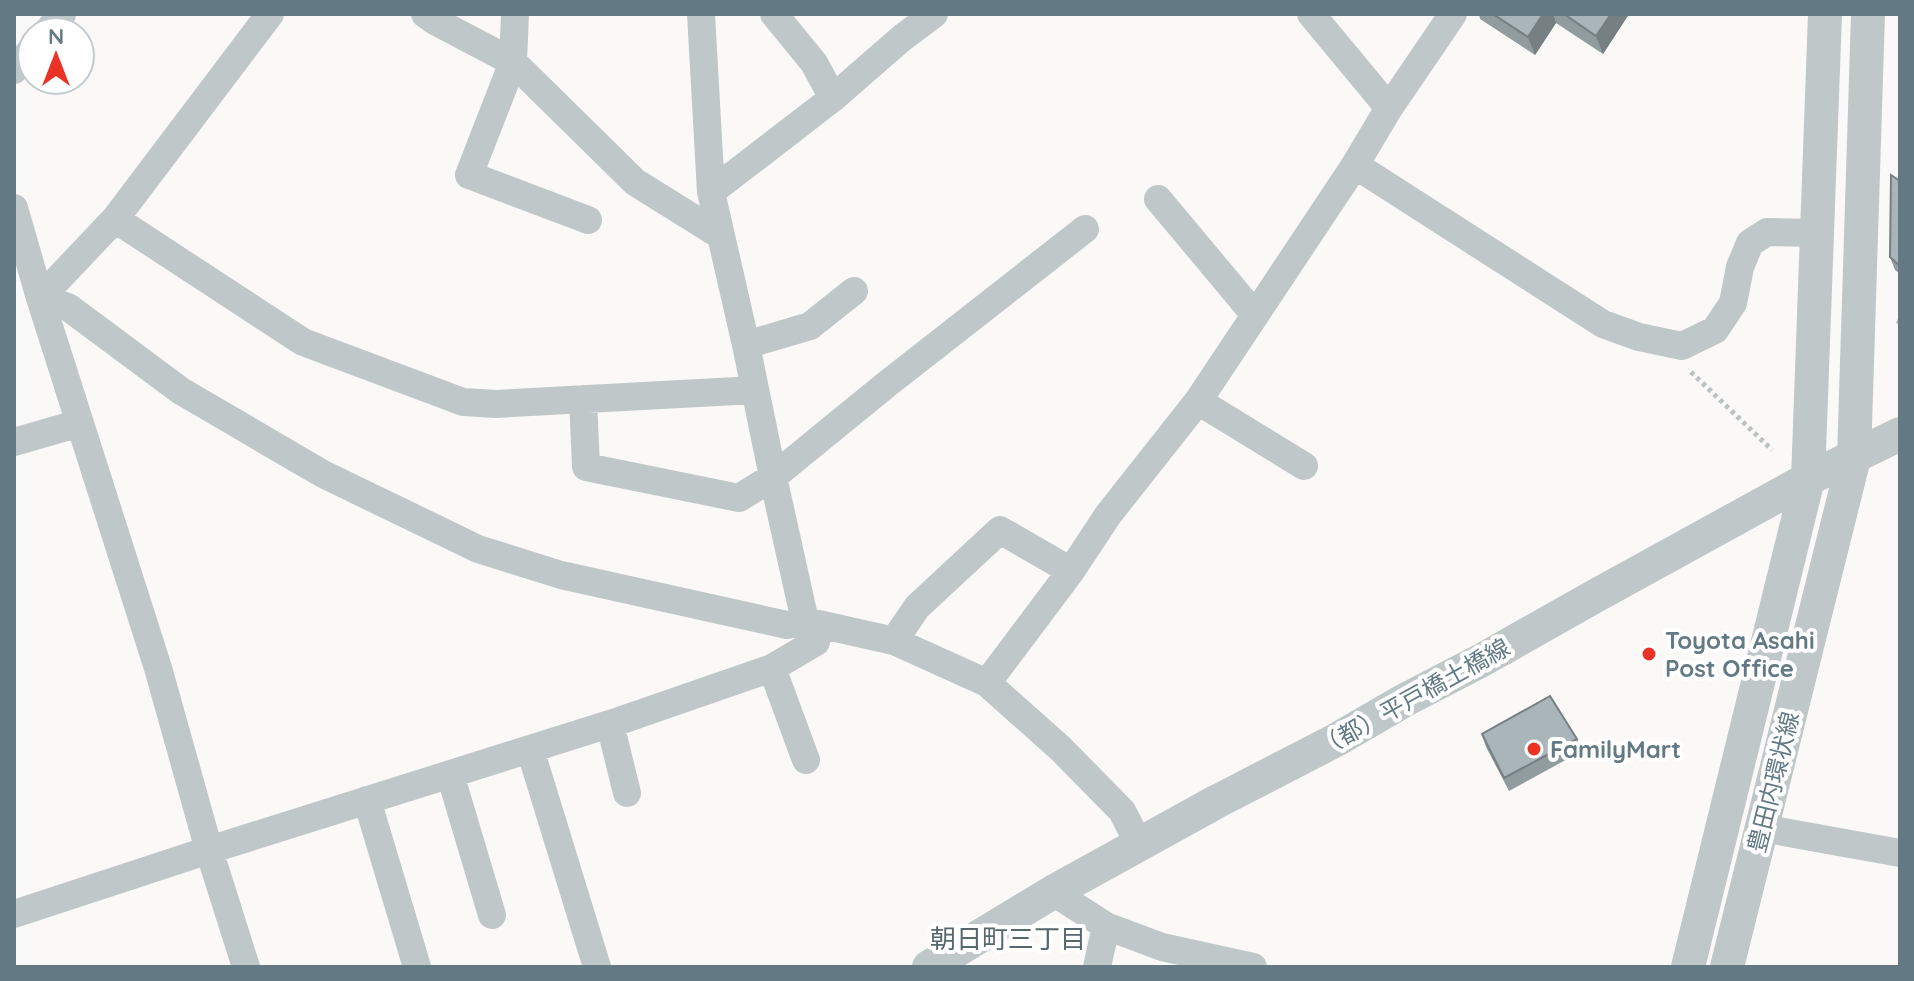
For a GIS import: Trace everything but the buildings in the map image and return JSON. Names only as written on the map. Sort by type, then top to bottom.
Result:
[{"type":"street","points":[[40,298],[115,219],[270,14]]},
{"type":"street","points":[[425,14],[513,62],[635,182],[720,235]]},
{"type":"street","points":[[515,14],[513,62],[469,175],[588,220]]},
{"type":"street","points":[[14,915],[610,724],[772,668],[816,642],[805,621],[711,192],[701,14]]},
{"type":"street","points":[[774,14],[814,63],[833,98]]},
{"type":"street","points":[[711,192],[833,98],[934,14]]},
{"type":"street","points":[[1311,14],[1389,108]]},
{"type":"street","points":[[987,683],[1071,571],[1108,515],[1198,401],[1453,14]]},
{"type":"street","name":"豊田内環状線","points":[[1688,967],[1808,479],[1825,14]]},
{"type":"street","name":"豊田内環状線","points":[[1727,967],[1854,458],[1868,14]]},
{"type":"street","points":[[1355,165],[1603,324],[1639,337],[1682,346],[1715,330],[1733,303],[1740,267],[1750,243],[1767,232],[1817,233]]},
{"type":"street","points":[[1158,199],[1255,315]]},
{"type":"street","points":[[14,208],[158,668],[209,850],[246,967]]},
{"type":"street","points":[[115,219],[303,342],[463,402],[496,404],[755,390]]},
{"type":"street","points":[[583,399],[586,467],[739,498],[773,477],[1085,229]]},
{"type":"street","points":[[746,345],[810,326],[854,291]]},
{"type":"street","points":[[40,298],[68,307],[181,391],[310,466],[478,549],[561,575],[787,625],[805,621],[894,641],[987,683],[1061,749],[1122,811],[1139,844]]},
{"type":"street","points":[[1198,401],[1304,466]]},
{"type":"street","points":[[14,442],[80,423]]},
{"type":"street","name":"（都）平戸橋土橋線","points":[[929,967],[1139,844],[1336,740],[1808,479],[1900,434]]},
{"type":"street","points":[[894,641],[917,607],[1000,530],[1071,571]]},
{"type":"street","points":[[772,668],[806,760]]},
{"type":"street","points":[[610,724],[627,793]]},
{"type":"street","points":[[530,749],[597,967]]},
{"type":"street","points":[[450,774],[492,915]]},
{"type":"street","points":[[367,800],[417,967]]},
{"type":"street","points":[[1762,828],[1900,853]]},
{"type":"street","points":[[1053,892],[1106,926],[1162,947],[1253,967]]},
{"type":"street","points":[[1097,967],[1106,926]]},
{"type":"path","points":[[1658,341],[1772,450]]},
{"type":"place","name":"Toyota Asahi Post Office","points":[[1649,654]]},
{"type":"place","name":"FamilyMart","points":[[1534,749]]},
{"type":"district","name":"朝日町三丁目","points":[[1008,938]]}]
